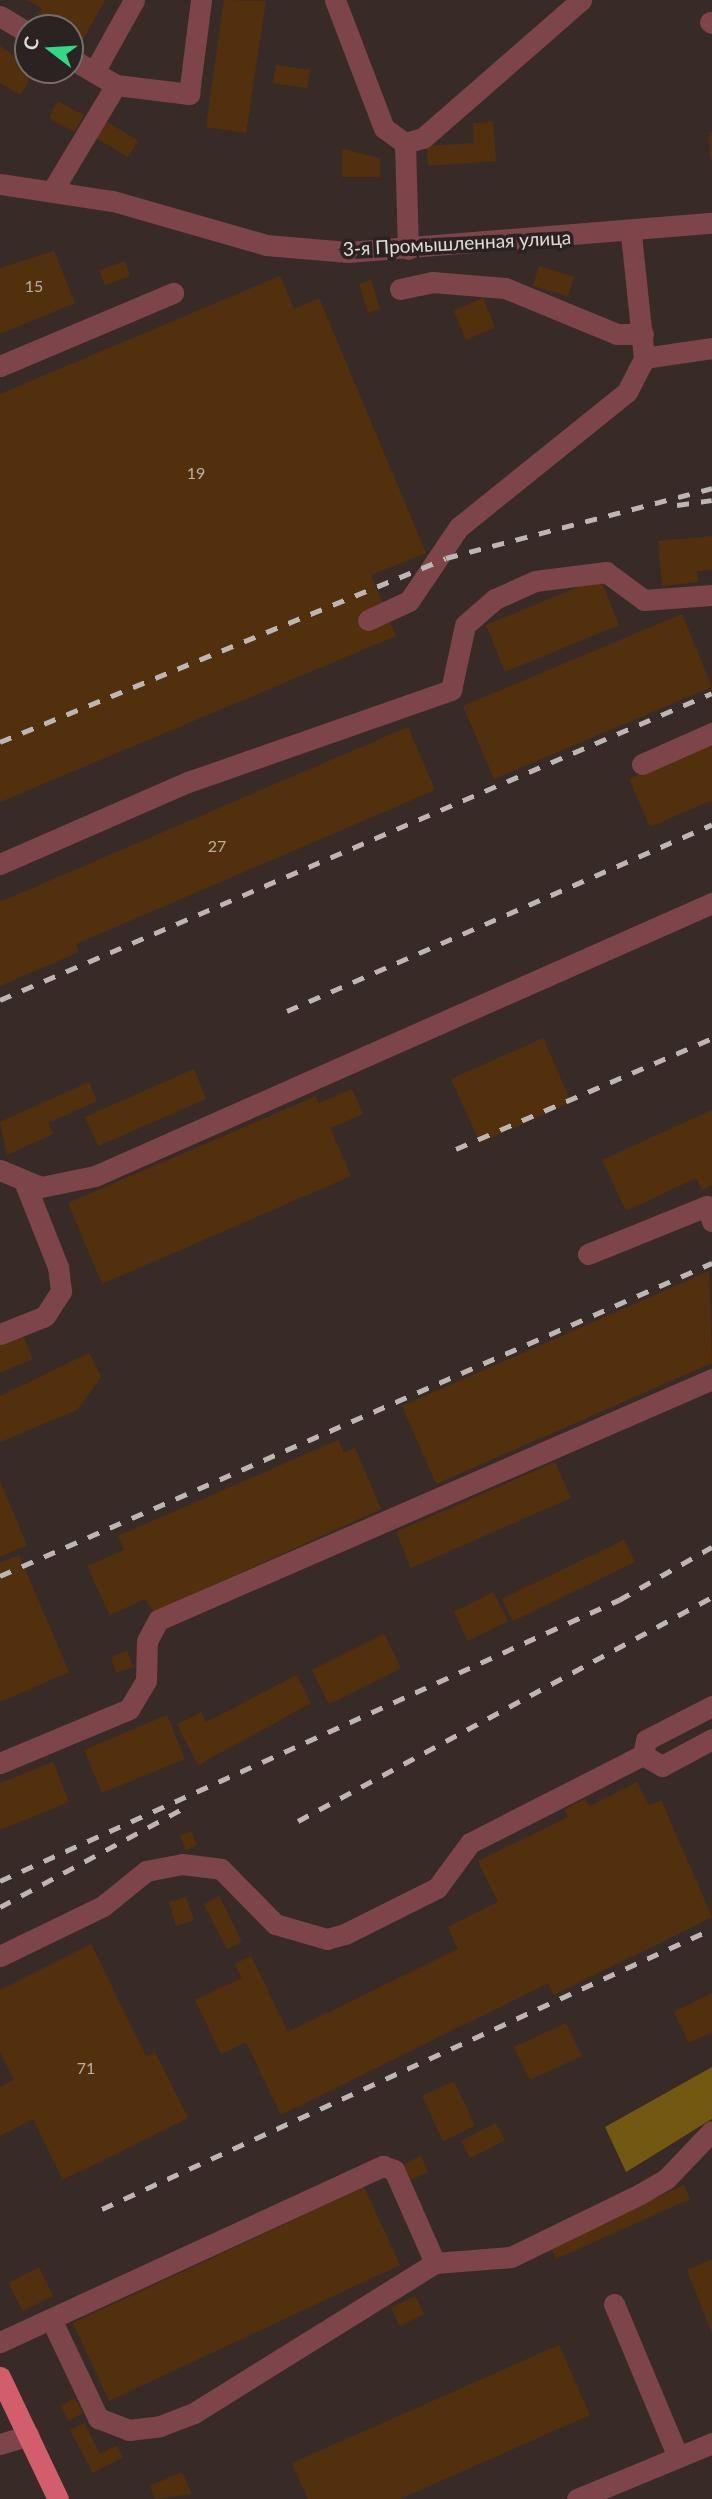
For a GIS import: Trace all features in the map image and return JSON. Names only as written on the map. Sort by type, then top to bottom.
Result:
[{"type":"main road","points":[[0,2377],[58,2499]]},
{"type":"lane","points":[[94,72],[134,0]]},
{"type":"lane","points":[[84,66],[116,85],[189,94],[201,0]]},
{"type":"lane","points":[[335,0],[384,128],[405,143]]},
{"type":"lane","points":[[405,143],[423,138],[582,0]]},
{"type":"lane","points":[[54,188],[116,85]]},
{"type":"lane","points":[[405,143],[408,249]]},
{"type":"lane","name":"3-я Промышленная улица","points":[[0,184],[54,188],[266,244],[408,249],[631,234],[712,223]]},
{"type":"lane","points":[[368,620],[409,601],[459,527],[611,407],[645,358],[631,234]]},
{"type":"lane","points":[[401,289],[432,282],[505,288],[617,334],[643,334]]},
{"type":"lane","points":[[0,366],[173,293]]},
{"type":"lane","points":[[645,358],[712,348]]},
{"type":"lane","points":[[0,864],[188,782],[451,690],[465,625],[495,599],[535,581],[606,572],[644,600],[712,595]]},
{"type":"lane","points":[[642,764],[712,733]]},
{"type":"lane","points":[[0,1170],[24,1181],[58,1187],[94,1176],[712,903]]},
{"type":"lane","points":[[0,1334],[45,1316],[61,1291],[58,1267],[24,1181]]},
{"type":"lane","points":[[588,1254],[707,1206],[712,1221]]},
{"type":"lane","points":[[0,1763],[129,1709],[146,1681],[147,1641],[158,1620],[712,1379]]},
{"type":"lane","points":[[643,1755],[646,1740],[712,1706]]},
{"type":"lane","points":[[643,1755],[663,1766],[712,1739]]},
{"type":"lane","points":[[0,1956],[103,1906],[146,1871],[182,1864],[221,1869],[275,1924],[327,1939],[345,1934],[437,1888],[470,1843],[643,1755]]},
{"type":"lane","points":[[51,2319],[98,2418],[129,2430],[160,2426],[194,2413],[435,2263],[511,2257],[666,2179],[712,2131]]},
{"type":"lane","points":[[0,2342],[383,2166],[394,2171],[435,2263]]},
{"type":"lane","points":[[614,2304],[678,2457]]},
{"type":"lane","points":[[0,2444],[29,2435]]},
{"type":"lane","points":[[577,2499],[712,2443]]},
{"type":"shaded area","points":[[0,0],[712,0],[712,2067],[605,2127],[626,2171],[712,2119],[712,2499],[0,2499]]},
{"type":"shaded area","points":[[712,2067],[712,2119],[626,2172],[605,2127]]},
{"type":"building","points":[[27,0],[105,0],[84,38],[84,14],[39,14],[42,8]]},
{"type":"building","points":[[224,0],[266,1],[246,133],[206,127]]},
{"type":"building","points":[[0,46],[14,56],[14,84],[27,84],[21,95],[0,83]]},
{"type":"building","points":[[276,65],[310,70],[307,88],[273,83]]},
{"type":"building","points":[[58,101],[84,115],[74,132],[49,118]]},
{"type":"building","points":[[106,121],[138,141],[128,157],[96,138]]},
{"type":"building","points":[[493,122],[496,161],[428,166],[427,146],[474,143],[473,123]]},
{"type":"building","points":[[709,132],[712,132],[712,159],[710,159]]},
{"type":"building","points":[[342,149],[380,158],[380,177],[342,177]]},
{"type":"building","points":[[54,251],[75,303],[0,334],[0,268]]},
{"type":"building","points":[[125,261],[130,276],[105,285],[99,270]]},
{"type":"building","points":[[539,266],[574,277],[568,296],[533,286]]},
{"type":"building","points":[[280,276],[294,309],[319,298],[426,553],[371,575],[396,636],[0,802],[0,394]]},
{"type":"building","points":[[371,280],[380,309],[368,313],[359,284]]},
{"type":"building","points":[[483,298],[495,327],[466,340],[454,311]]},
{"type":"building","points":[[712,536],[712,570],[697,571],[698,582],[662,586],[658,541]]},
{"type":"building","points":[[600,578],[619,625],[505,672],[486,625]]},
{"type":"building","points":[[682,614],[712,687],[494,779],[463,706]]},
{"type":"building","points":[[408,727],[435,790],[76,944],[79,952],[0,986],[0,902]]},
{"type":"building","points":[[712,743],[712,800],[650,827],[629,779]]},
{"type":"building","points":[[543,1038],[571,1102],[480,1143],[451,1079]]},
{"type":"building","points":[[194,1069],[206,1099],[98,1146],[85,1117]]},
{"type":"building","points":[[89,1082],[97,1101],[48,1123],[53,1134],[7,1155],[0,1122]]},
{"type":"building","points":[[352,1089],[363,1114],[330,1128],[351,1176],[102,1284],[68,1203],[316,1096],[319,1103]]},
{"type":"building","points":[[712,1110],[712,1185],[702,1190],[696,1178],[626,1211],[602,1160]]},
{"type":"building","points":[[709,1271],[712,1363],[436,1484],[402,1406]]},
{"type":"building","points":[[21,1332],[33,1359],[0,1373],[0,1341]]},
{"type":"building","points":[[89,1353],[101,1377],[77,1410],[0,1442],[0,1396]]},
{"type":"building","points":[[338,1440],[344,1453],[355,1448],[381,1509],[154,1612],[145,1599],[110,1615],[87,1566],[124,1550],[118,1536]]},
{"type":"building","points":[[555,1462],[571,1498],[411,1568],[396,1532]]},
{"type":"building","points":[[0,1481],[27,1545],[0,1557]]},
{"type":"building","points":[[624,1540],[635,1562],[513,1621],[502,1599]]},
{"type":"building","points":[[19,1555],[69,1672],[0,1702],[0,1563]]},
{"type":"building","points":[[493,1592],[508,1621],[468,1641],[454,1612]]},
{"type":"building","points":[[384,1634],[401,1668],[329,1704],[312,1670]]},
{"type":"building","points":[[127,1651],[133,1667],[116,1673],[111,1657]]},
{"type":"building","points":[[297,1675],[311,1703],[198,1765],[177,1724],[201,1712],[206,1722]]},
{"type":"building","points":[[167,1715],[185,1759],[102,1793],[84,1750]]},
{"type":"building","points":[[53,1762],[69,1802],[0,1830],[0,1783]]},
{"type":"building","points":[[637,1782],[649,1806],[661,1800],[712,1917],[554,1995],[548,1983],[281,2115],[246,2042],[221,2054],[195,2000],[242,1978],[235,1964],[251,1956],[288,2032],[458,1949],[448,1927],[498,1902],[478,1861],[568,1817],[565,1809],[585,1799],[589,1806]]},
{"type":"building","points":[[191,1831],[197,1845],[186,1850],[180,1836]]},
{"type":"building","points":[[219,1896],[242,1942],[227,1949],[204,1904]]},
{"type":"building","points":[[186,1897],[194,1920],[176,1926],[169,1902]]},
{"type":"building","points":[[91,1944],[146,2056],[155,2052],[188,2118],[63,2180],[33,2119],[0,2136],[0,2087],[14,2080],[0,2052],[0,1990]]},
{"type":"building","points":[[712,1993],[712,2032],[689,2043],[674,2012]]},
{"type":"building","points":[[566,2023],[582,2056],[530,2080],[514,2047]]},
{"type":"building","points":[[454,2081],[475,2126],[443,2141],[422,2096]]},
{"type":"building","points":[[496,2123],[505,2140],[470,2158],[461,2141]]},
{"type":"building","points":[[421,2156],[428,2172],[398,2186],[390,2170]]},
{"type":"building","points":[[684,2185],[690,2199],[556,2259],[550,2245]]},
{"type":"building","points":[[364,2187],[400,2265],[109,2401],[73,2323]]},
{"type":"building","points":[[712,2259],[712,2333],[687,2270]]},
{"type":"building","points":[[39,2267],[53,2296],[23,2311],[8,2283]]},
{"type":"building","points":[[415,2296],[424,2314],[400,2326],[391,2308]]},
{"type":"building","points":[[559,2345],[590,2415],[400,2499],[308,2499],[292,2463]]},
{"type":"building","points":[[75,2398],[83,2413],[69,2421],[60,2406]]},
{"type":"building","points":[[84,2423],[100,2454],[117,2445],[123,2457],[93,2473],[70,2430]]},
{"type":"building","points":[[182,2472],[192,2494],[155,2499],[150,2486]]},
{"type":"railway","points":[[0,742],[446,558],[712,488]]},
{"type":"railway","points":[[677,505],[712,500]]},
{"type":"railway","points":[[0,1000],[712,693]]},
{"type":"railway","points":[[287,1011],[712,824]]},
{"type":"railway","points":[[456,1149],[712,1038]]},
{"type":"railway","points":[[0,1576],[712,1263]]},
{"type":"railway","points":[[0,1881],[619,1600],[712,1547]]},
{"type":"railway","points":[[298,1821],[712,1597]]},
{"type":"railway","points":[[0,1907],[182,1809]]},
{"type":"railway","points":[[102,2209],[712,1929]]}]
